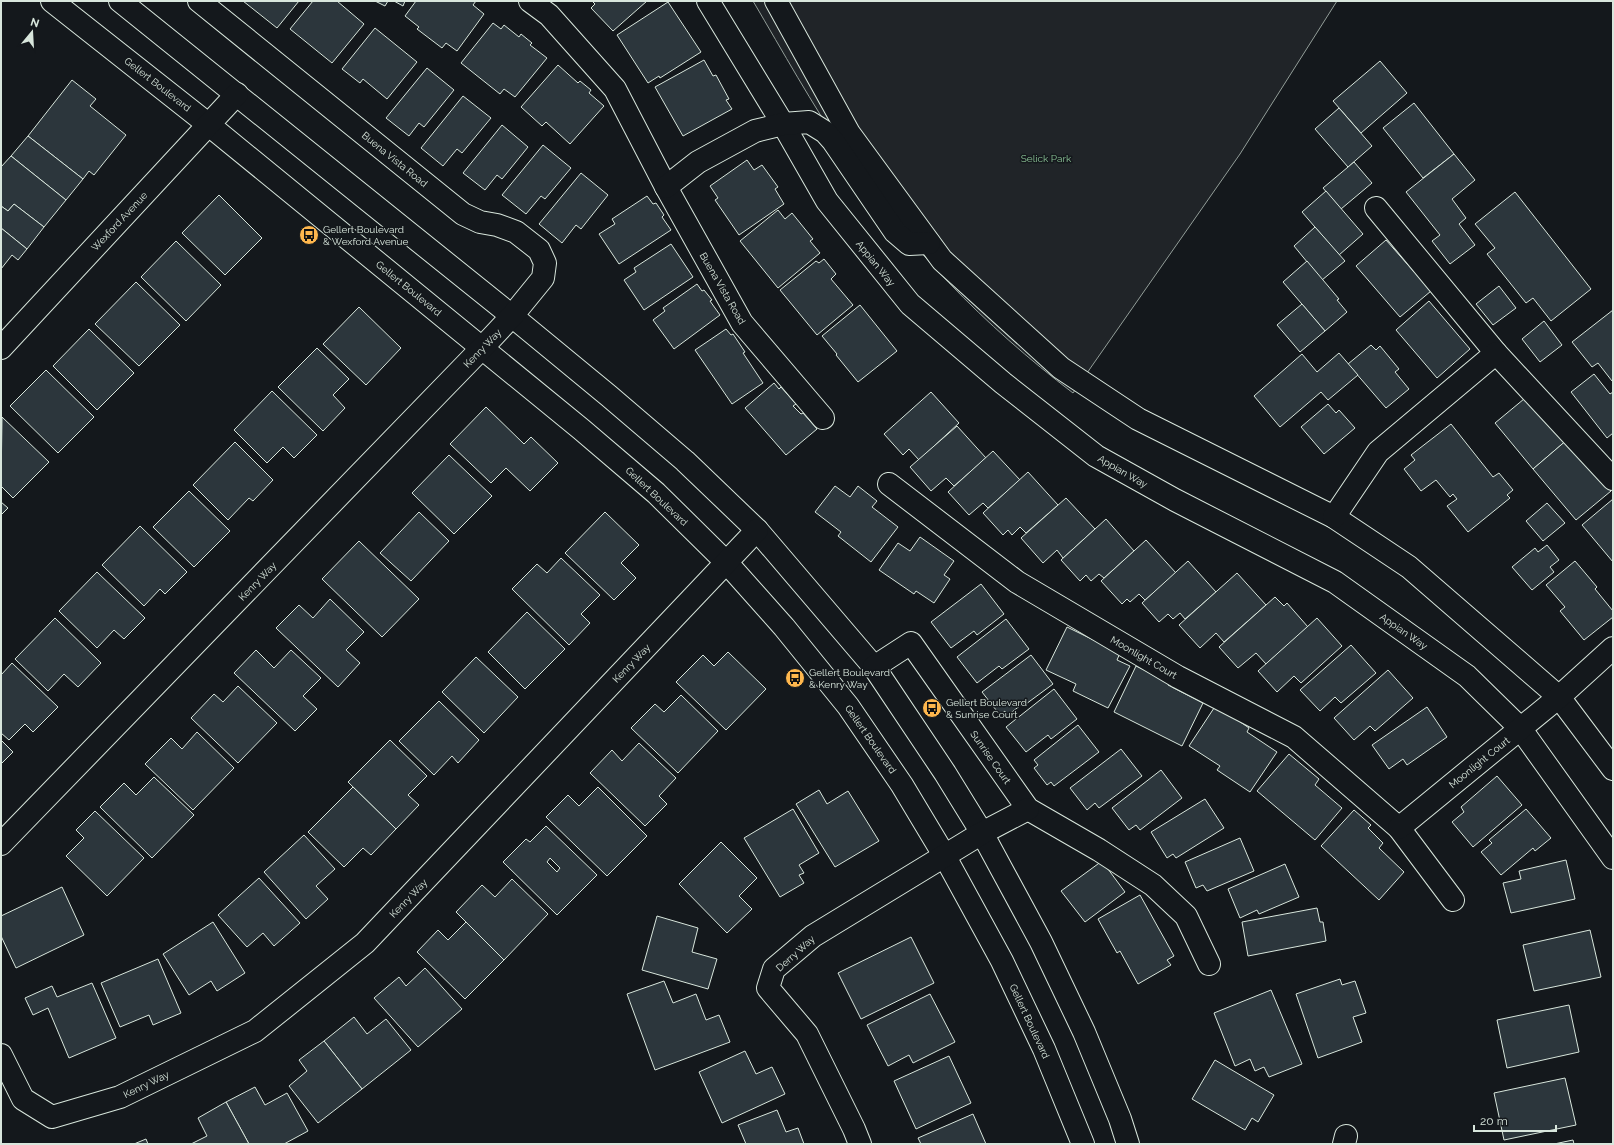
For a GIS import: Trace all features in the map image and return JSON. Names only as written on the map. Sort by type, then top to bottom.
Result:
[{"type":"street","name":"Gellert Boulevard","points":[[52,1],[209,125],[482,348],[656,493],[727,563],[784,627],[848,706],[902,785],[944,855],[1002,961],[1044,1049],[1083,1144]]},
{"type":"street","points":[[120,1],[512,316],[685,461],[757,530],[874,667],[941,767],[982,833],[1042,942],[1084,1032],[1120,1120],[1128,1144]]},
{"type":"street","name":"Buena Vista Road","points":[[198,1],[463,214],[480,222],[497,225],[516,232],[539,250],[545,263],[543,278],[512,316]]},
{"type":"street","name":"Buena Vista Road","points":[[530,1],[548,15],[615,89],[666,187],[742,323],[823,418]]},
{"type":"street","name":"Appian Way","points":[[708,1],[783,124],[826,201],[910,304],[1003,383],[1096,456],[1175,500],[1335,582],[1467,676],[1520,728],[1613,858]]},
{"type":"street","points":[[776,1],[849,133],[942,260],[1061,368],[1138,419],[1334,517],[1409,567],[1559,697],[1613,769]]},
{"type":"street","name":"Wexford Avenue","points":[[1,348],[237,94]]},
{"type":"street","points":[[666,187],[698,162],[755,131],[783,124],[809,122],[825,132],[833,141],[895,232],[909,244],[930,244]]},
{"type":"street","points":[[1376,208],[1496,353],[1613,479]]},
{"type":"street","name":"Kenry Way","points":[[1,844],[512,316]]},
{"type":"street","points":[[1334,517],[1378,452],[1496,353]]},
{"type":"street","name":"Moonlight Court","points":[[888,484],[1017,582],[1178,677],[1294,737],[1399,828],[1453,900]]},
{"type":"street","name":"Kenry Way","points":[[1,1055],[23,1099],[52,1117],[120,1097],[255,1032],[365,942],[757,530]]},
{"type":"street","name":"Sunrise Court","points":[[874,667],[911,643],[1028,809],[1098,850],[1153,885],[1186,916],[1209,964]]},
{"type":"street","name":"Moonlight Court","points":[[1399,828],[1559,697],[1613,648]]},
{"type":"street","points":[[944,855],[1028,809]]},
{"type":"street","name":"Derry Way","points":[[860,1144],[807,1034],[768,988],[774,969],[813,936],[944,855]]},
{"type":"green space","name":"Selick Park","points":[[753,1],[1337,1],[1240,154],[1073,393],[1040,367],[978,312],[949,283],[894,220],[845,153],[798,78]]},
{"type":"building","points":[[243,1],[299,1],[277,28]]},
{"type":"building","points":[[313,1],[337,1],[364,24],[332,63],[290,29]]},
{"type":"building","points":[[375,1],[388,1],[385,6]]},
{"type":"building","points":[[394,1],[405,1],[403,6]]},
{"type":"building","points":[[416,1],[476,1],[473,5],[484,14],[457,51],[446,43],[442,48],[417,29],[419,27],[405,16]]},
{"type":"building","points":[[592,1],[647,1],[613,31],[591,8],[595,4]]},
{"type":"building","points":[[668,2],[701,52],[660,78],[659,76],[648,83],[617,35]]},
{"type":"building","points":[[493,23],[501,29],[504,25],[519,37],[521,34],[532,43],[530,45],[547,58],[515,97],[504,89],[500,94],[461,63]]},
{"type":"building","points":[[375,28],[417,62],[387,99],[363,79],[360,83],[342,69]]},
{"type":"building","points":[[704,60],[713,76],[716,75],[729,99],[726,100],[732,109],[683,136],[655,87]]},
{"type":"building","points":[[1380,61],[1407,93],[1361,133],[1333,101]]},
{"type":"building","points":[[558,65],[578,83],[580,81],[591,90],[589,93],[604,106],[570,144],[546,122],[542,126],[521,107]]},
{"type":"building","points":[[427,68],[454,90],[424,127],[419,123],[409,136],[386,118]]},
{"type":"building","points":[[72,80],[96,99],[90,106],[126,135],[94,175],[89,171],[83,179],[28,136]]},
{"type":"building","points":[[463,96],[491,118],[462,153],[457,149],[443,166],[421,148]]},
{"type":"building","points":[[1414,103],[1454,154],[1423,178],[1383,128]]},
{"type":"building","points":[[1339,108],[1372,146],[1348,167],[1315,129]]},
{"type":"building","points":[[502,125],[528,147],[502,179],[497,175],[485,190],[463,173]]},
{"type":"building","points":[[28,136],[83,179],[66,200],[11,156]]},
{"type":"building","points":[[543,145],[571,168],[545,199],[541,196],[526,214],[502,195]]},
{"type":"building","points":[[1454,154],[1475,180],[1452,199],[1466,218],[1459,224],[1475,245],[1450,264],[1432,241],[1440,235],[1406,192]]},
{"type":"building","points":[[11,156],[66,200],[44,227],[14,204],[8,211],[1,206],[1,167]]},
{"type":"building","points":[[747,160],[754,170],[762,165],[778,187],[775,189],[784,204],[739,235],[715,200],[718,198],[710,186]]},
{"type":"building","points":[[1354,162],[1372,183],[1341,209],[1323,188]]},
{"type":"building","points":[[581,173],[608,195],[581,229],[576,225],[562,243],[539,224]]},
{"type":"building","points":[[1326,191],[1363,234],[1339,255],[1302,212]]},
{"type":"building","points":[[1515,192],[1591,289],[1551,321],[1533,298],[1526,303],[1487,254],[1495,248],[1475,224]]},
{"type":"building","points":[[219,195],[262,238],[225,275],[182,233]]},
{"type":"building","points":[[647,196],[653,204],[656,203],[664,215],[662,217],[671,230],[619,264],[599,234],[615,224],[612,219]]},
{"type":"building","points":[[14,204],[44,227],[27,249],[1,228],[1,206],[8,211]]},
{"type":"building","points":[[778,210],[785,219],[792,213],[813,239],[810,241],[820,253],[778,288],[740,241]]},
{"type":"building","points":[[1315,227],[1345,261],[1322,280],[1294,246]]},
{"type":"building","points":[[1,228],[27,249],[18,260],[12,255],[1,269]]},
{"type":"building","points":[[1386,240],[1431,291],[1400,317],[1356,266]]},
{"type":"building","points":[[176,241],[221,285],[186,321],[141,277]]},
{"type":"building","points":[[671,244],[693,277],[644,310],[624,280],[636,272],[634,268]]},
{"type":"building","points":[[824,259],[836,274],[831,279],[853,305],[817,335],[780,290],[816,261],[819,263]]},
{"type":"building","points":[[1307,261],[1339,299],[1337,300],[1347,312],[1325,331],[1283,282]]},
{"type":"building","points":[[136,282],[180,325],[139,366],[95,324]]},
{"type":"building","points":[[697,284],[712,300],[710,301],[720,315],[674,349],[653,320],[665,311],[663,308]]},
{"type":"building","points":[[1499,286],[1516,308],[1493,325],[1476,304]]},
{"type":"building","points":[[1429,301],[1470,349],[1437,378],[1396,330]]},
{"type":"building","points":[[1302,304],[1325,331],[1300,352],[1277,325]]},
{"type":"building","points":[[860,305],[897,351],[858,382],[822,336]]},
{"type":"building","points":[[359,307],[401,348],[366,385],[323,344]]},
{"type":"building","points":[[1613,310],[1612,381],[1598,363],[1592,367],[1572,342]]},
{"type":"building","points":[[1544,321],[1562,345],[1540,362],[1522,339]]},
{"type":"building","points":[[89,329],[134,373],[97,410],[53,366]]},
{"type":"building","points":[[726,329],[731,335],[733,334],[745,352],[743,353],[763,383],[732,404],[695,350]]},
{"type":"building","points":[[1371,345],[1376,350],[1380,346],[1399,369],[1395,372],[1409,389],[1386,408],[1348,364]]},
{"type":"building","points":[[317,348],[349,379],[333,395],[345,408],[323,431],[278,387]]},
{"type":"building","points":[[1339,353],[1358,375],[1328,400],[1321,392],[1280,427],[1254,396],[1302,354],[1317,372]]},
{"type":"building","points":[[46,370],[94,417],[58,453],[10,406]]},
{"type":"building","points":[[1594,374],[1610,394],[1613,392],[1613,433],[1607,438],[1571,392]]},
{"type":"building","points":[[774,383],[779,389],[781,387],[796,404],[793,406],[801,414],[803,413],[817,429],[786,455],[745,408]]},
{"type":"building","points":[[272,391],[317,435],[294,458],[283,447],[267,463],[234,430]]},
{"type":"building","points":[[931,392],[959,423],[919,460],[909,449],[903,455],[884,434]]},
{"type":"building","points":[[1530,394],[1568,439],[1533,469],[1495,423]]},
{"type":"building","points":[[1328,404],[1336,413],[1339,410],[1355,428],[1324,454],[1301,427]]},
{"type":"building","points":[[486,407],[524,444],[531,437],[558,463],[530,491],[506,468],[491,483],[450,444]]},
{"type":"building","points":[[2,417],[49,462],[13,498],[1,486]]},
{"type":"building","points":[[1451,424],[1493,477],[1499,473],[1513,490],[1507,495],[1510,498],[1468,532],[1447,506],[1457,499],[1453,494],[1450,497],[1436,480],[1421,491],[1404,469],[1415,460],[1411,455]]},
{"type":"building","points":[[957,426],[986,458],[954,486],[946,478],[931,491],[910,467]]},
{"type":"building","points":[[1568,439],[1611,491],[1576,520],[1533,469]]},
{"type":"building","points":[[235,442],[273,480],[253,501],[249,498],[228,520],[193,485]]},
{"type":"building","points":[[993,451],[1020,480],[988,508],[983,503],[969,515],[948,492]]},
{"type":"building","points":[[449,455],[492,496],[454,534],[412,493]]},
{"type":"building","points":[[1028,472],[1058,505],[1026,533],[1020,527],[1012,535],[1008,530],[1003,535],[983,513]]},
{"type":"building","points":[[835,486],[850,497],[858,486],[877,501],[872,507],[898,527],[871,562],[838,536],[841,532],[815,512]]},
{"type":"building","points":[[189,491],[230,531],[194,567],[153,527]]},
{"type":"building","points":[[1066,498],[1095,529],[1063,558],[1057,550],[1043,563],[1021,538]]},
{"type":"building","points":[[1613,499],[1613,562],[1582,525]]},
{"type":"building","points":[[1,502],[8,508],[1,515]]},
{"type":"building","points":[[1547,503],[1565,523],[1543,541],[1526,521]]},
{"type":"building","points":[[419,512],[449,541],[411,581],[380,553]]},
{"type":"building","points":[[605,512],[639,545],[621,563],[636,578],[614,600],[565,553]]},
{"type":"building","points":[[1106,519],[1134,551],[1104,578],[1099,574],[1091,581],[1086,575],[1080,581],[1061,560]]},
{"type":"building","points":[[140,526],[187,572],[165,594],[160,589],[144,606],[102,565]]},
{"type":"building","points":[[920,537],[954,561],[944,575],[950,579],[934,603],[916,591],[914,594],[879,570],[898,543],[910,551]]},
{"type":"building","points":[[1146,540],[1176,573],[1145,600],[1139,594],[1130,602],[1127,599],[1122,604],[1101,581]]},
{"type":"building","points":[[359,541],[419,599],[382,637],[322,579]]},
{"type":"building","points":[[1547,545],[1559,560],[1550,567],[1554,572],[1532,590],[1512,567],[1535,548],[1538,552]]},
{"type":"building","points":[[561,558],[600,595],[581,614],[590,623],[569,645],[512,589],[537,564],[547,573]]},
{"type":"building","points":[[1188,561],[1216,592],[1185,619],[1180,613],[1173,619],[1168,614],[1159,622],[1142,603]]},
{"type":"building","points":[[1575,561],[1597,587],[1595,589],[1613,611],[1613,617],[1584,640],[1560,611],[1565,607],[1546,585]]},
{"type":"building","points":[[97,572],[145,618],[124,639],[114,630],[97,648],[59,611]]},
{"type":"building","points":[[1237,573],[1266,605],[1224,642],[1216,633],[1200,648],[1179,625]]},
{"type":"building","points":[[981,584],[1004,614],[977,635],[974,631],[951,648],[931,622]]},
{"type":"building","points":[[1275,597],[1284,606],[1287,603],[1308,627],[1266,664],[1256,653],[1238,668],[1219,647]]},
{"type":"building","points":[[330,599],[364,632],[346,650],[360,663],[338,687],[276,628],[299,605],[313,618]]},
{"type":"building","points":[[527,612],[565,649],[525,689],[488,652]]},
{"type":"building","points":[[55,618],[101,663],[78,687],[64,674],[48,691],[15,659]]},
{"type":"building","points":[[1317,618],[1342,646],[1301,683],[1294,676],[1277,692],[1258,671]]},
{"type":"building","points":[[1006,619],[1029,649],[1002,669],[999,666],[977,683],[957,657]]},
{"type":"building","points":[[1067,627],[1120,653],[1117,660],[1130,666],[1108,708],[1073,691],[1076,684],[1046,670]]},
{"type":"building","points":[[1351,645],[1376,673],[1341,703],[1335,697],[1320,711],[1300,690]]},
{"type":"building","points":[[256,650],[274,668],[291,650],[321,678],[303,696],[317,709],[295,731],[234,673]]},
{"type":"building","points":[[728,652],[766,689],[726,730],[676,682],[703,655],[714,666]]},
{"type":"building","points":[[1031,655],[1053,684],[1008,715],[1005,711],[1000,715],[982,692]]},
{"type":"building","points":[[476,657],[518,697],[484,733],[442,692]]},
{"type":"building","points":[[12,663],[58,707],[33,732],[25,724],[9,740],[1,733],[1,675]]},
{"type":"building","points":[[1136,666],[1169,682],[1168,685],[1203,703],[1182,746],[1114,712]]},
{"type":"building","points":[[1388,670],[1413,698],[1375,731],[1370,726],[1354,740],[1334,718]]},
{"type":"building","points":[[238,686],[277,723],[238,763],[191,718],[214,694],[223,702]]},
{"type":"building","points":[[1054,689],[1077,719],[1051,739],[1048,735],[1026,752],[1006,727]]},
{"type":"building","points":[[681,695],[718,731],[678,773],[631,728],[655,704],[664,712]]},
{"type":"building","points":[[439,701],[479,740],[458,763],[452,756],[434,775],[399,741]]},
{"type":"building","points":[[1216,705],[1249,728],[1247,732],[1277,752],[1250,792],[1217,770],[1220,766],[1189,746]]},
{"type":"building","points":[[1427,707],[1447,737],[1407,765],[1403,759],[1389,769],[1372,745]]},
{"type":"building","points":[[1078,725],[1099,752],[1054,786],[1051,782],[1047,785],[1034,768],[1038,765],[1034,760]]},
{"type":"building","points":[[197,732],[234,768],[193,810],[145,764],[171,738],[182,749]]},
{"type":"building","points":[[1,740],[13,752],[1,764]]},
{"type":"building","points":[[390,740],[427,776],[408,795],[419,805],[396,829],[348,782]]},
{"type":"building","points":[[639,743],[676,778],[659,796],[667,804],[645,826],[590,773],[612,750],[622,761]]},
{"type":"building","points":[[1121,749],[1142,776],[1099,808],[1095,803],[1087,810],[1070,788]]},
{"type":"building","points":[[1289,754],[1319,779],[1315,785],[1342,808],[1315,840],[1257,791]]},
{"type":"building","points":[[1161,770],[1182,798],[1140,830],[1136,825],[1129,830],[1112,808]]},
{"type":"building","points":[[1497,776],[1522,805],[1473,847],[1452,822],[1464,812],[1461,807]]},
{"type":"building","points":[[154,777],[194,815],[152,858],[100,807],[124,783],[136,795]]},
{"type":"building","points":[[353,787],[396,829],[371,855],[363,848],[344,867],[308,832]]},
{"type":"building","points":[[598,787],[647,836],[607,876],[546,817],[568,795],[579,806]]},
{"type":"building","points":[[819,790],[827,804],[848,791],[879,841],[835,867],[796,804]]},
{"type":"building","points":[[1205,799],[1224,828],[1176,858],[1173,854],[1167,858],[1151,832]]},
{"type":"building","points":[[793,809],[819,853],[799,865],[804,873],[799,875],[804,883],[780,897],[744,838]]},
{"type":"building","points":[[1526,809],[1551,838],[1535,851],[1533,848],[1501,875],[1481,852],[1492,843],[1489,840]]},
{"type":"building","points":[[1354,810],[1371,825],[1368,828],[1383,843],[1379,848],[1404,872],[1379,900],[1321,846]]},
{"type":"building","points":[[95,811],[144,858],[107,896],[66,856],[84,838],[76,830]]},
{"type":"building","points":[[546,826],[597,875],[557,915],[503,862],[526,839],[530,842]],"holes":[[[550,858],[560,868],[557,872],[547,862]]]},
{"type":"building","points":[[304,835],[335,869],[316,886],[328,899],[306,919],[264,872]]},
{"type":"building","points":[[1240,838],[1254,871],[1207,891],[1203,885],[1196,888],[1185,862]]},
{"type":"building","points":[[721,842],[757,878],[739,896],[752,909],[727,933],[679,884]]},
{"type":"building","points":[[1566,860],[1575,899],[1511,913],[1503,883],[1521,879],[1519,871]]},
{"type":"building","points":[[1102,861],[1125,892],[1085,922],[1061,891]]},
{"type":"building","points":[[1285,864],[1299,897],[1259,914],[1257,910],[1240,918],[1228,889]]},
{"type":"building","points":[[259,878],[300,923],[274,946],[263,933],[247,947],[218,915]]},
{"type":"building","points":[[512,879],[548,914],[504,960],[456,912],[482,885],[495,897]]},
{"type":"building","points":[[62,887],[84,935],[16,968],[1,936],[1,916]]},
{"type":"building","points":[[1140,895],[1174,956],[1167,960],[1171,965],[1138,984],[1120,951],[1117,953],[1098,919]]},
{"type":"building","points":[[1317,908],[1320,922],[1323,922],[1326,941],[1248,956],[1242,922]]},
{"type":"building","points":[[657,916],[698,928],[692,952],[717,959],[708,989],[642,970]]},
{"type":"building","points":[[213,922],[245,973],[217,991],[211,981],[189,995],[163,954]]},
{"type":"building","points":[[466,922],[504,960],[465,999],[417,952],[438,930],[448,940]]},
{"type":"building","points":[[1590,930],[1601,977],[1534,991],[1523,945]]},
{"type":"building","points":[[911,937],[934,983],[861,1019],[838,973]]},
{"type":"building","points":[[158,959],[181,1013],[153,1025],[149,1015],[120,1027],[101,983]]},
{"type":"building","points":[[425,968],[462,1009],[418,1047],[374,998],[399,977],[406,986]]},
{"type":"building","points":[[1340,979],[1342,985],[1355,981],[1366,1013],[1353,1017],[1362,1042],[1318,1058],[1296,994]]},
{"type":"building","points":[[664,981],[673,1003],[696,994],[706,1020],[719,1015],[730,1042],[655,1070],[627,994]]},
{"type":"building","points":[[92,983],[116,1038],[69,1058],[48,1008],[33,1015],[25,998],[52,986],[57,997]]},
{"type":"building","points":[[1271,990],[1302,1064],[1269,1077],[1264,1067],[1255,1071],[1250,1059],[1235,1066],[1214,1013]]},
{"type":"building","points":[[930,994],[955,1042],[913,1063],[909,1055],[888,1066],[867,1025]]},
{"type":"building","points":[[1569,1005],[1579,1052],[1507,1068],[1497,1020]]},
{"type":"building","points":[[354,1017],[367,1034],[386,1019],[411,1050],[362,1089],[324,1041]]},
{"type":"building","points":[[324,1041],[362,1089],[318,1123],[289,1086],[307,1071],[299,1060]]},
{"type":"building","points":[[745,1051],[756,1074],[772,1067],[785,1094],[722,1123],[699,1072]]},
{"type":"building","points":[[949,1056],[971,1103],[916,1129],[894,1081]]},
{"type":"building","points":[[1215,1060],[1274,1095],[1258,1122],[1252,1118],[1245,1130],[1192,1099]]},
{"type":"building","points":[[1565,1078],[1576,1125],[1504,1140],[1494,1093]]},
{"type":"building","points":[[255,1087],[265,1105],[287,1093],[308,1131],[284,1144],[249,1144],[226,1102]]},
{"type":"building","points":[[226,1102],[249,1144],[191,1144],[207,1136],[198,1118]]},
{"type":"building","points":[[777,1110],[786,1132],[798,1128],[804,1144],[746,1144],[738,1125]]},
{"type":"building","points":[[973,1114],[986,1144],[921,1144],[918,1138]]},
{"type":"building","points":[[146,1139],[148,1144],[134,1144]]},
{"type":"building","points":[[1573,1140],[1574,1144],[1554,1144]]},
{"type":"place","name":"Gellert Boulevard & Wexford Avenue","points":[[309,235]]},
{"type":"place","name":"Gellert Boulevard & Kenry Way","points":[[795,678]]},
{"type":"place","name":"Gellert Boulevard & Sunrise Court","points":[[932,708]]}]
